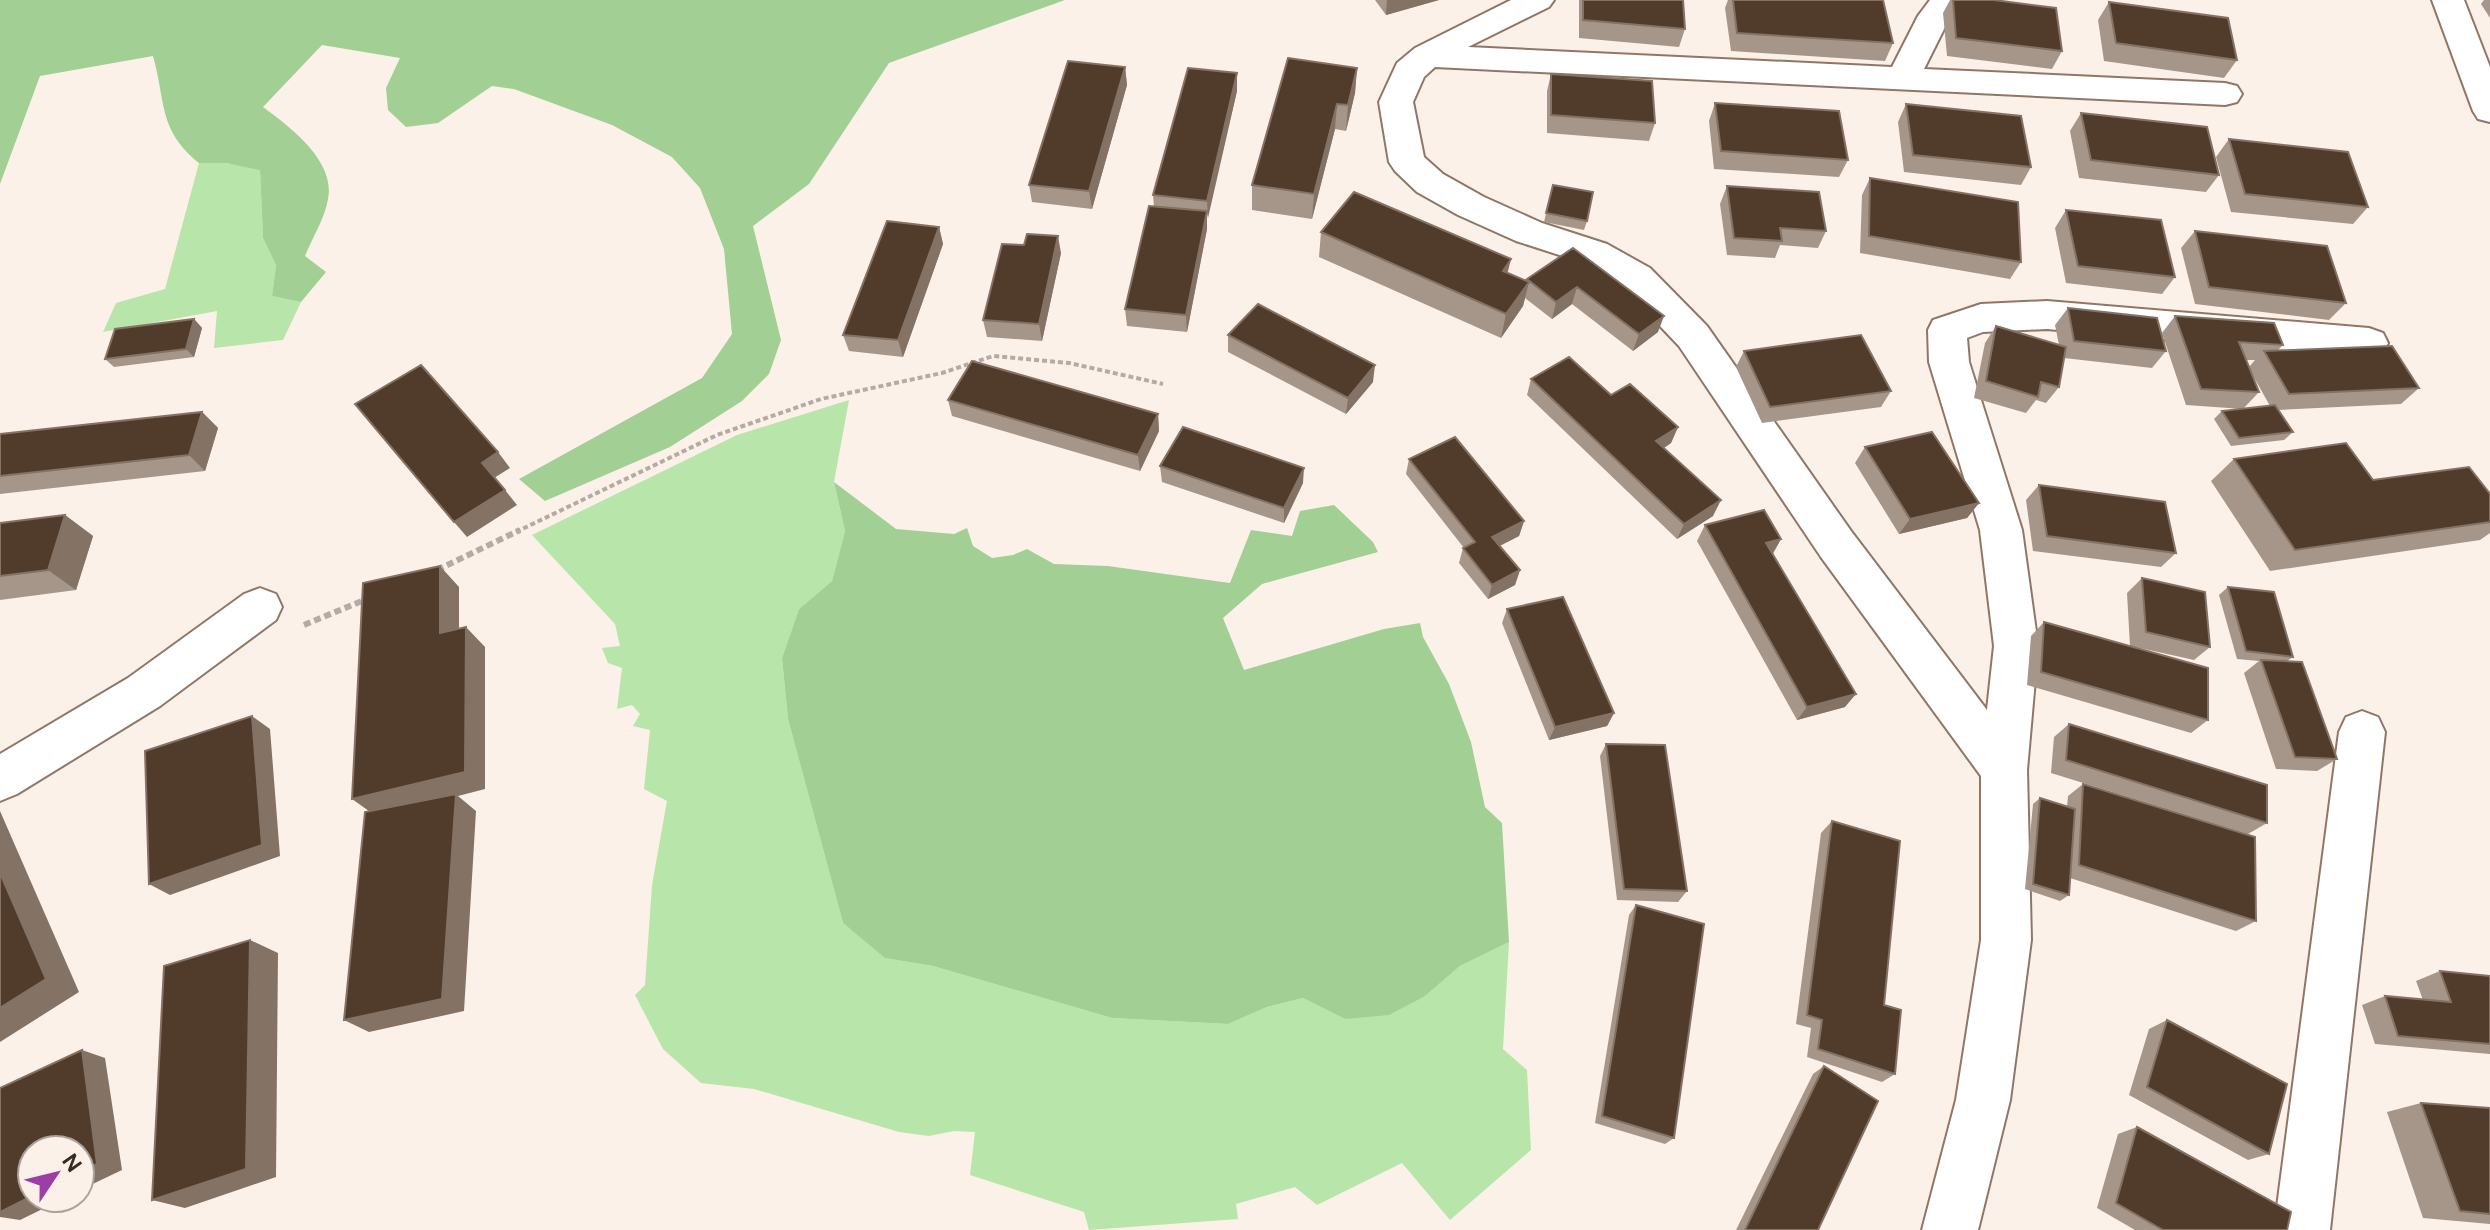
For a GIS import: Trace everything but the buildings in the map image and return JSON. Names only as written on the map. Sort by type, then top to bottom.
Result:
[{"type":"street","points":[[1538,0],[1427,56],[1409,71],[1396,102],[1399,132],[1407,162],[1430,183],[1471,206],[1529,232],[1594,253],[1637,278],[1693,336],[1836,544],[2004,770]]},
{"type":"street","points":[[1903,78],[1934,16],[1947,0]]},
{"type":"street","points":[[2448,0],[2490,111]]},
{"type":"street","points":[[1427,56],[2225,94]]},
{"type":"street","points":[[1950,1230],[1983,1100],[2006,940],[2004,770],[2016,646],[2001,530],[1949,362],[1947,330],[1981,318],[2047,315],[2369,343]]},
{"type":"street","points":[[0,779],[144,692],[280,617]]},
{"type":"street","points":[[2302,1230],[2362,732]]},
{"type":"path","points":[[430,573],[717,435],[821,399],[942,373],[993,356],[1069,363],[1163,384]]},
{"type":"path","points":[[280,617],[372,597]]},
{"type":"green space","points":[[0,0],[1065,0],[889,63],[809,184],[753,226],[781,340],[769,374],[742,401],[670,447],[545,501],[519,479],[702,378],[732,334],[724,249],[700,188],[672,157],[612,125],[514,89],[492,86],[438,123],[406,127],[388,110],[386,88],[400,58],[322,45],[263,107],[297,134],[325,171],[329,185],[328,199],[305,256],[326,272],[301,302],[272,296],[276,265],[263,238],[260,170],[226,163],[199,163],[186,151],[170,127],[153,56],[40,76],[0,184]]},
{"type":"green space","points":[[199,163],[226,163],[260,169],[263,238],[276,265],[272,296],[301,302],[283,340],[214,348],[217,311],[103,332],[116,303],[165,289]]},
{"type":"green space","points":[[849,400],[834,482],[845,531],[832,581],[799,609],[782,658],[788,719],[843,923],[886,958],[933,966],[1112,1018],[1228,1024],[1267,1007],[1303,998],[1345,1019],[1425,996],[1460,966],[1509,942],[1503,1049],[1527,1070],[1531,1150],[1450,1220],[1402,1163],[1317,1205],[1295,1187],[1236,1204],[1238,1219],[1089,1230],[1084,1212],[970,1175],[975,1132],[954,1131],[929,1136],[899,1132],[754,1089],[701,1083],[663,1049],[635,995],[645,985],[652,885],[667,801],[644,789],[650,730],[633,726],[640,714],[632,705],[617,709],[622,668],[608,663],[602,648],[620,646],[615,624],[532,535],[737,435]]},
{"type":"green space","points":[[834,482],[896,529],[954,534],[967,528],[973,546],[992,558],[1027,549],[1054,564],[1108,566],[1230,583],[1251,530],[1292,536],[1300,511],[1334,505],[1373,542],[1378,552],[1262,584],[1223,618],[1244,670],[1384,629],[1420,623],[1423,637],[1449,684],[1471,742],[1485,807],[1502,823],[1509,942],[1460,966],[1425,996],[1389,1015],[1345,1019],[1303,998],[1267,1007],[1228,1024],[1112,1018],[933,966],[885,958],[843,923],[788,719],[782,658],[799,609],[832,581],[845,531]]}]
